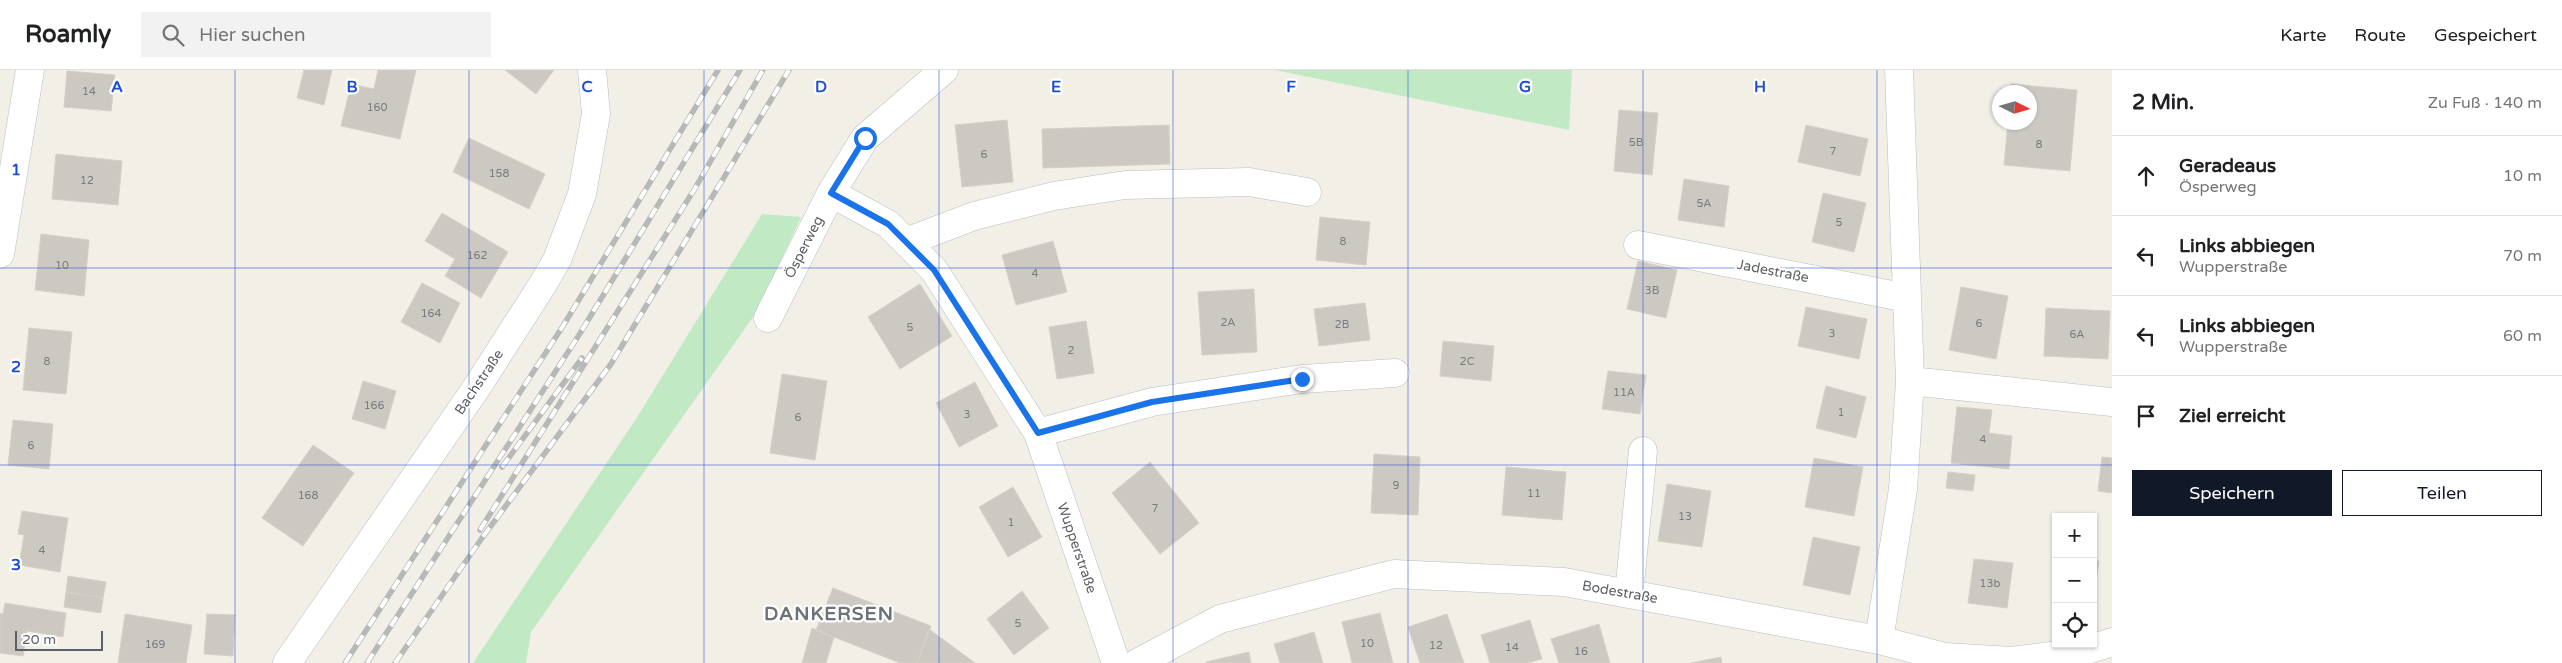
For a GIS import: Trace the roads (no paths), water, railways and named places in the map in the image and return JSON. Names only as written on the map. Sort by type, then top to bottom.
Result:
[{"type":"street","points":[[0,254],[30,70]]},
{"type":"street","name":"Bachstraße","points":[[286,663],[477,387],[557,260],[582,194],[596,114],[592,70]]},
{"type":"street","name":"Ösperweg","points":[[768,318],[831,193],[865,138],[944,70]]},
{"type":"street","points":[[1880,640],[1903,489],[1910,381],[1899,70]]},
{"type":"street","points":[[906,242],[974,216],[1054,196],[1126,185],[1249,182],[1307,192]]},
{"type":"street","name":"Wupperstraße","points":[[831,193],[888,224],[934,270],[1038,433],[1116,663]]},
{"type":"street","name":"Jadestraße","points":[[1638,244],[1908,298]]},
{"type":"street","points":[[1038,433],[1152,402],[1302,379],[1394,373]]},
{"type":"street","points":[[1910,381],[2112,402]]},
{"type":"street","points":[[1629,594],[1643,452]]},
{"type":"street","name":"Bodestraße","points":[[1137,663],[1220,619],[1394,574],[1564,582],[1880,640],[1944,658],[2011,661],[2081,652],[2112,642]]},
{"type":"railway","points":[[345,663],[563,326],[718,70]]},
{"type":"railway","points":[[367,663],[579,335],[740,70]]},
{"type":"railway","points":[[480,530],[694,190],[763,70]]},
{"type":"railway","points":[[395,663],[482,538],[611,364],[789,70]]},
{"type":"railway","points":[[502,467],[582,358]]},
{"type":"district","name":"DANKERSEN","points":[[829,614]]}]
